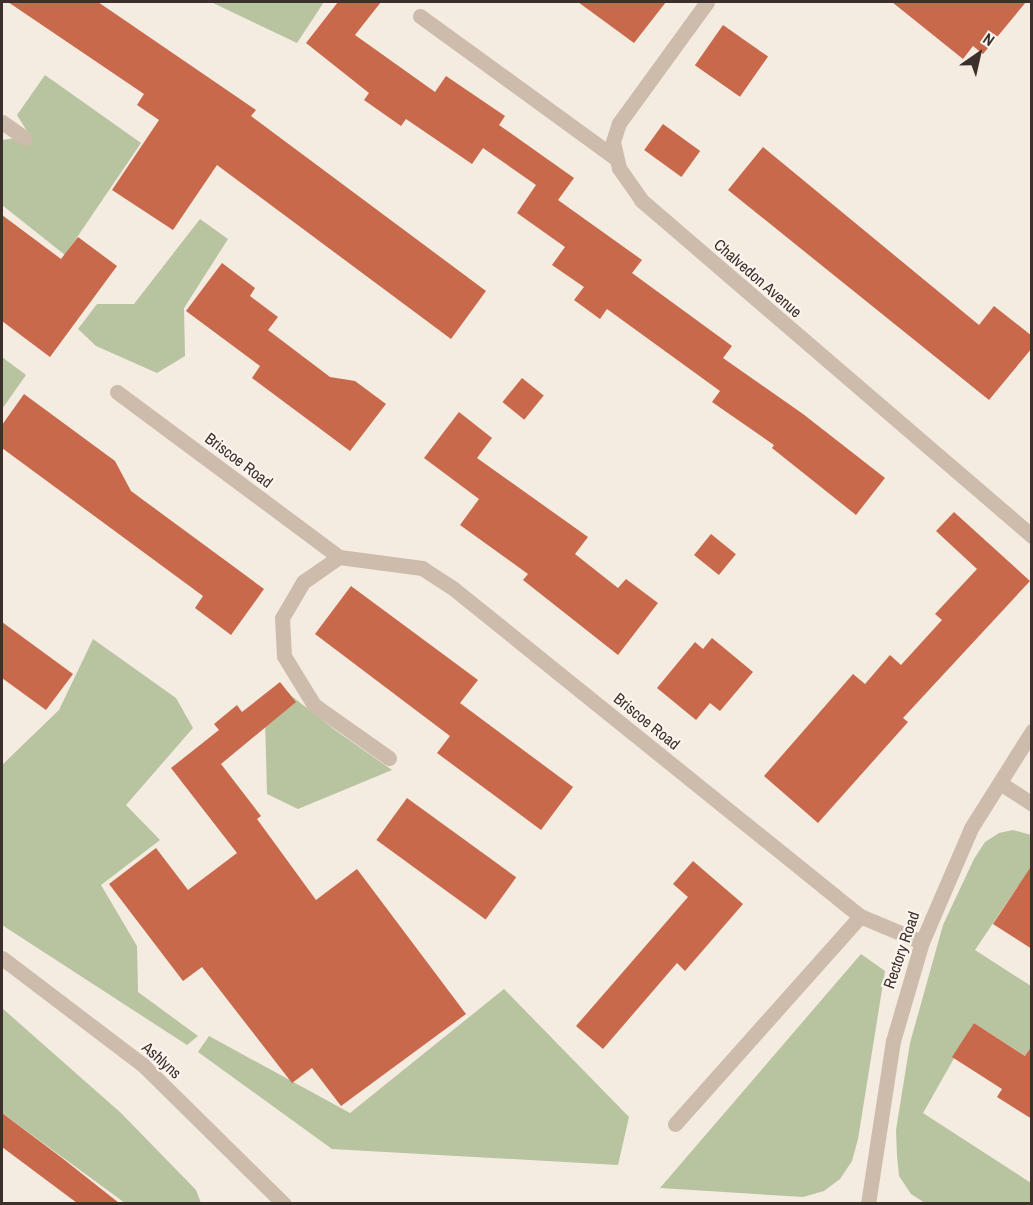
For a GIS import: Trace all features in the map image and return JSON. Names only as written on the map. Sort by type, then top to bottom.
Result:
[{"type":"street","points":[[614,157],[613,142],[630,102],[707,2]]},
{"type":"street","points":[[420,16],[614,157]]},
{"type":"street","points":[[2,122],[25,138]]},
{"type":"street","name":"Chalvedon Avenue","points":[[614,157],[641,201],[1032,536]]},
{"type":"street","name":"Briscoe Road","points":[[117,393],[339,557],[422,568],[454,589],[860,916],[922,942]]},
{"type":"street","points":[[339,557],[303,582],[282,618],[284,656],[314,705],[389,758]]},
{"type":"street","name":"Rectory Road","points":[[868,1203],[893,1041],[922,942],[966,838],[1032,731]]},
{"type":"street","points":[[1000,783],[1032,804]]},
{"type":"street","points":[[675,1124],[860,916]]},
{"type":"street","name":"Ashlyns","points":[[2,958],[143,1065],[284,1203]]},
{"type":"green space","points":[[211,2],[324,2],[297,43]]},
{"type":"green space","points":[[45,75],[141,143],[65,255],[2,205],[2,140],[30,136],[17,115]]},
{"type":"green space","points":[[200,219],[228,239],[184,308],[185,356],[157,373],[96,346],[78,329],[97,304],[134,304]]},
{"type":"green space","points":[[2,357],[26,375],[2,409]]},
{"type":"green space","points":[[93,639],[176,698],[193,728],[126,805],[160,840],[101,885],[137,946],[138,992],[198,1036],[187,1045],[2,925],[2,765],[59,710]]},
{"type":"green space","points":[[289,694],[392,770],[298,809],[267,794],[265,718]]},
{"type":"green space","points":[[1013,830],[1031,835],[1031,876],[1025,885],[1018,886],[975,950],[1031,986],[1031,1069],[1030,1059],[974,1023],[923,1113],[1031,1183],[1031,1203],[925,1203],[911,1194],[899,1176],[897,1156],[896,1130],[910,1043],[943,925],[974,859],[985,842],[999,833]]},
{"type":"green space","points":[[861,954],[885,971],[858,1139],[852,1161],[840,1179],[824,1191],[803,1197],[660,1188]]},
{"type":"green space","points":[[504,989],[629,1117],[618,1165],[332,1149],[198,1052],[209,1036],[350,1113]]},
{"type":"green space","points":[[2,1008],[121,1113],[196,1190],[201,1203],[125,1203],[2,1113]]},
{"type":"building","points":[[8,2],[98,2],[256,110],[251,116],[486,291],[451,339],[217,165],[173,230],[112,190],[159,120],[137,105],[144,94]]},
{"type":"building","points":[[338,2],[381,2],[355,35],[435,92],[446,76],[505,116],[499,125],[574,178],[558,200],[642,260],[632,273],[732,346],[723,358],[803,414],[885,478],[856,515],[772,448],[774,445],[712,402],[720,391],[607,309],[600,319],[574,300],[584,287],[552,265],[565,247],[517,213],[536,185],[483,148],[472,164],[406,119],[401,126],[364,100],[369,93],[306,43]]},
{"type":"building","points":[[578,2],[666,2],[634,43]]},
{"type":"building","points":[[892,2],[1026,2],[983,54],[973,46],[963,59]]},
{"type":"building","points":[[723,25],[768,57],[740,97],[695,65]]},
{"type":"building","points":[[663,124],[700,151],[681,177],[644,150]]},
{"type":"building","points":[[763,147],[979,325],[994,306],[1032,336],[1032,348],[989,400],[728,190]]},
{"type":"building","points":[[2,215],[61,259],[78,237],[117,266],[50,357],[2,321]]},
{"type":"building","points":[[222,263],[255,288],[250,296],[278,317],[268,330],[330,377],[355,381],[386,404],[350,451],[252,378],[260,366],[186,311]]},
{"type":"building","points":[[522,378],[544,396],[524,420],[502,402]]},
{"type":"building","points":[[24,394],[115,461],[131,491],[264,589],[231,635],[195,608],[203,596],[2,448],[2,425]]},
{"type":"building","points":[[459,412],[492,438],[477,458],[588,537],[575,554],[618,588],[626,579],[658,603],[618,655],[523,580],[528,574],[460,525],[479,499],[424,458]]},
{"type":"building","points":[[954,512],[1030,581],[903,718],[908,722],[818,823],[764,776],[853,674],[865,684],[890,655],[901,665],[942,620],[935,614],[977,569],[936,531]]},
{"type":"building","points":[[711,534],[736,554],[719,575],[694,555]]},
{"type":"building","points":[[351,586],[478,680],[460,703],[573,787],[541,830],[437,753],[450,736],[315,634]]},
{"type":"building","points":[[2,622],[73,674],[46,710],[2,678]]},
{"type":"building","points":[[712,638],[753,672],[720,711],[710,703],[696,720],[657,688],[695,642],[703,649]]},
{"type":"building","points":[[280,682],[296,702],[221,764],[261,816],[257,819],[316,900],[357,869],[466,1014],[341,1106],[312,1068],[292,1083],[202,967],[183,981],[109,884],[156,848],[188,890],[237,853],[171,768],[219,730],[214,724],[237,705],[242,712]]},
{"type":"building","points":[[407,798],[516,877],[486,919],[376,840]]},
{"type":"building","points":[[693,861],[743,904],[685,971],[677,963],[603,1049],[576,1026],[688,897],[673,884]]},
{"type":"building","points":[[1032,865],[1032,949],[993,924]]},
{"type":"building","points":[[974,1023],[1025,1056],[1032,1046],[1032,1119],[997,1097],[1002,1089],[952,1057]]},
{"type":"building","points":[[2,1113],[119,1203],[77,1203],[2,1147]]}]
